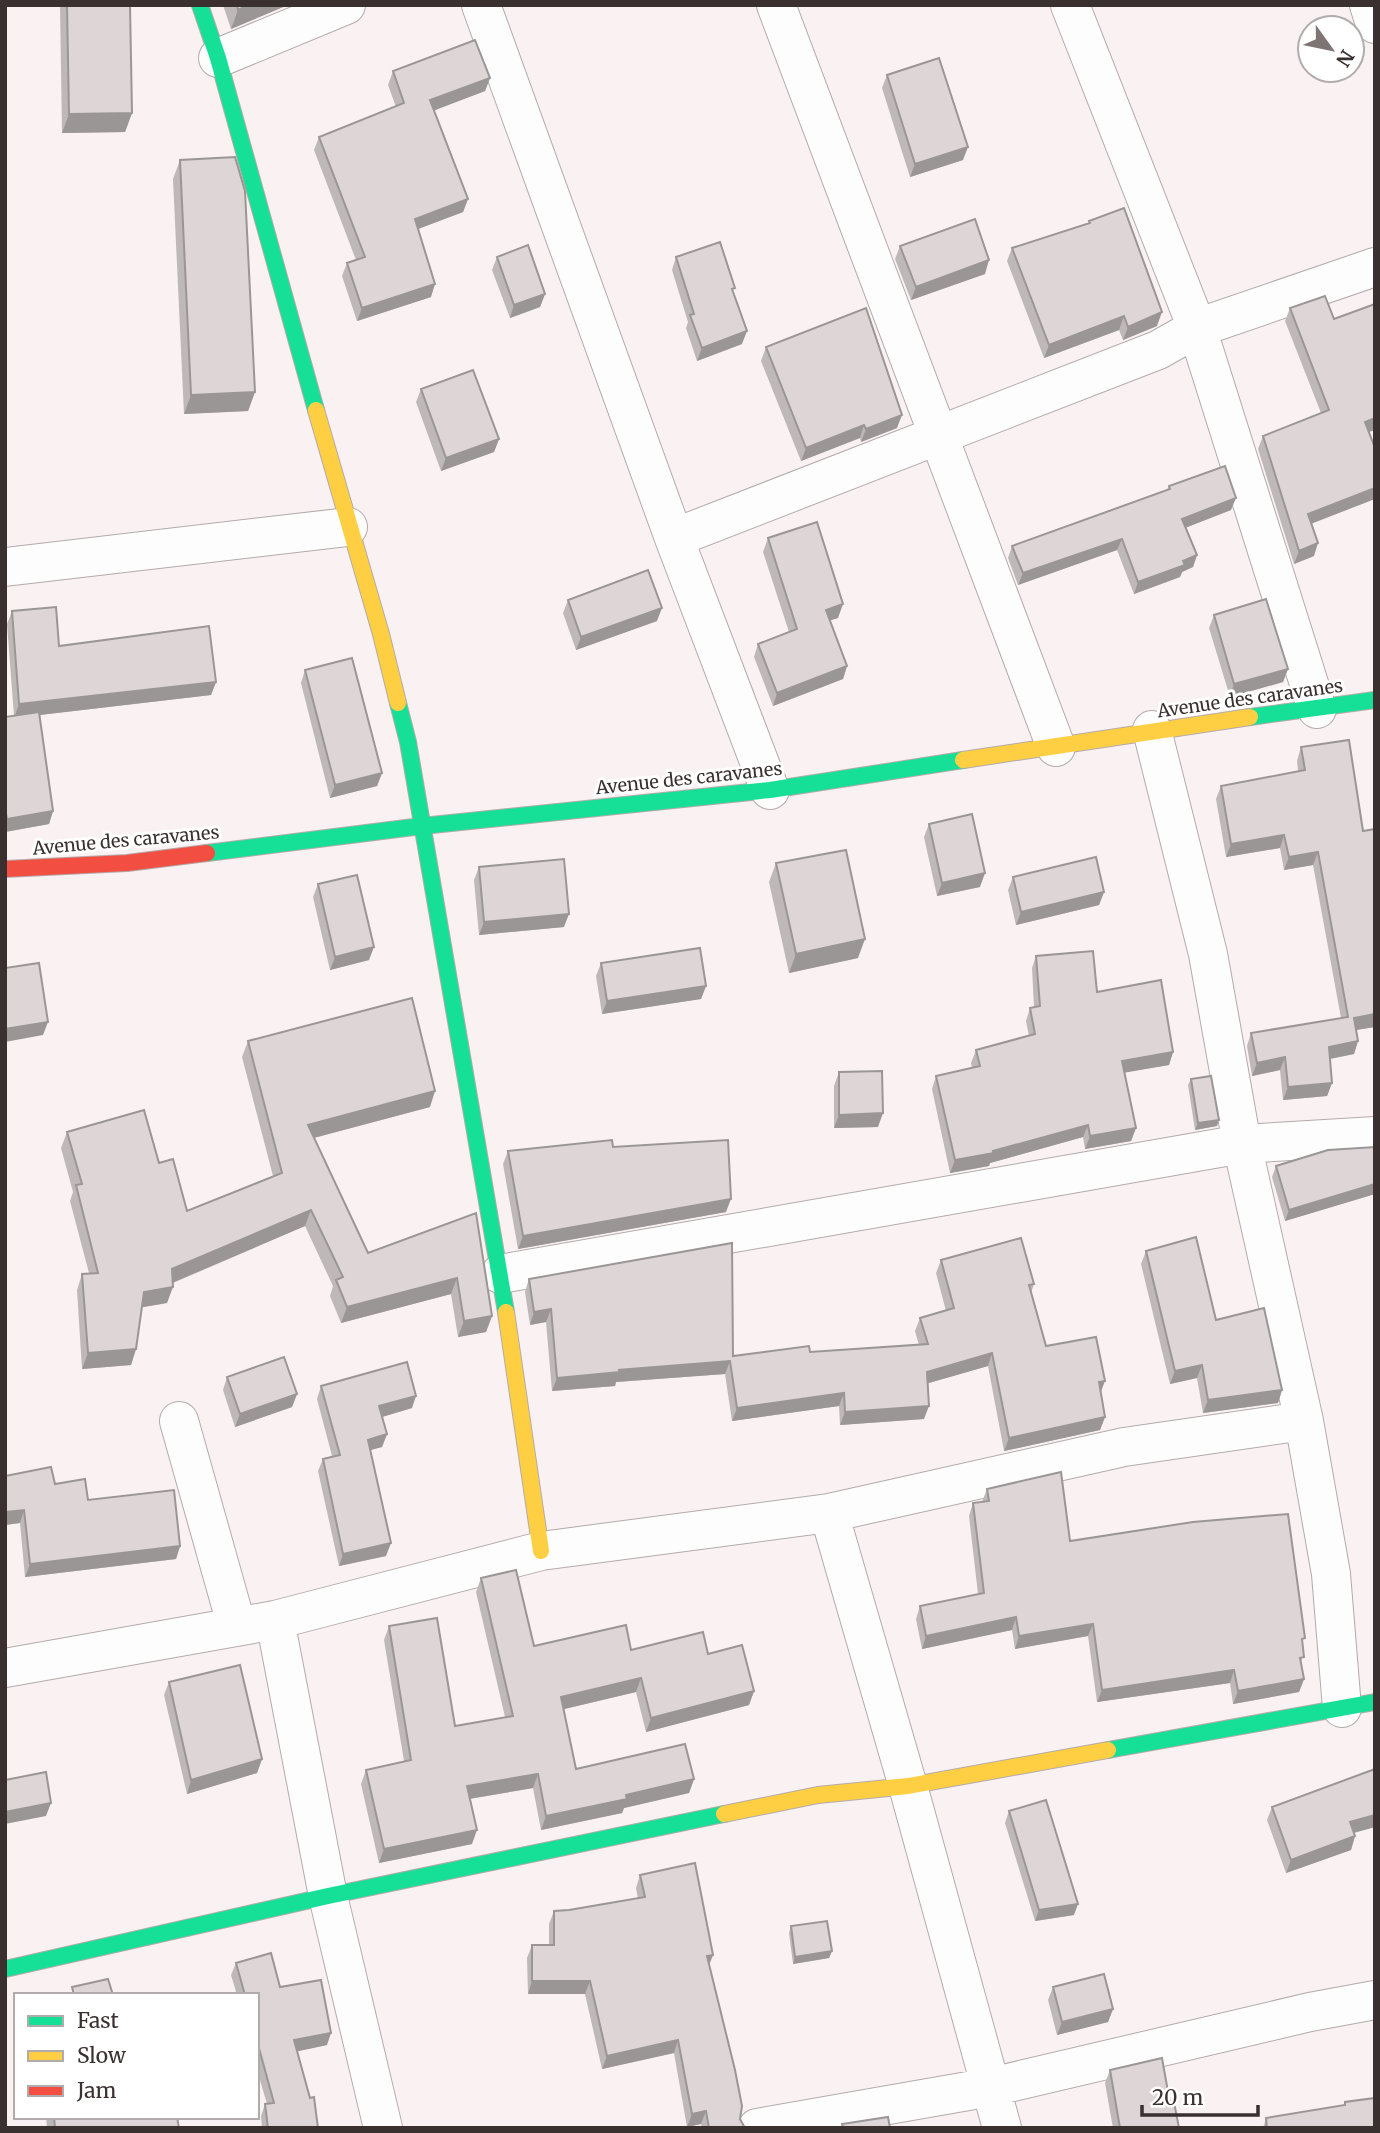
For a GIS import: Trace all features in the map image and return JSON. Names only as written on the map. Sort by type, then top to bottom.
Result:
[{"type":"street","points":[[200,5],[218,58],[348,527],[381,634],[408,742],[500,1274],[541,1551]]},
{"type":"street","points":[[218,58],[346,5]]},
{"type":"street","points":[[481,5],[674,538],[770,790]]},
{"type":"street","points":[[776,5],[1056,747]]},
{"type":"street","points":[[1070,5],[1197,328],[1317,709]]},
{"type":"street","points":[[1369,5],[1375,24]]},
{"type":"street","points":[[674,538],[1158,349],[1197,328],[1375,267]]},
{"type":"street","points":[[5,567],[348,527]]},
{"type":"street","name":"Avenue des caravanes","points":[[5,869],[127,863],[422,826],[770,790],[1152,730],[1375,701]]},
{"type":"street","points":[[5,1969],[328,1896],[818,1795],[908,1786],[1358,1705],[1304,1421],[1242,1144],[1208,954],[1152,730]]},
{"type":"street","points":[[500,1274],[1242,1144],[1375,1136]]},
{"type":"street","points":[[179,1421],[237,1627]]},
{"type":"street","points":[[5,1668],[275,1620],[541,1551],[829,1513],[1124,1447],[1304,1421]]},
{"type":"street","points":[[829,1513],[908,1786],[1002,2128]]},
{"type":"street","points":[[275,1620],[328,1896],[383,2128]]},
{"type":"street","points":[[757,2128],[991,2087],[1310,2012],[1375,2000]]},
{"type":"building","points":[[67,5],[130,5],[132,113],[69,114]]},
{"type":"building","points":[[475,40],[490,78],[430,100],[468,199],[415,219],[435,284],[362,308],[347,263],[365,257],[319,137],[404,103],[393,71]]},
{"type":"building","points":[[939,58],[968,147],[915,164],[887,75]]},
{"type":"building","points":[[235,157],[245,191],[255,392],[191,395],[180,160]]},
{"type":"building","points":[[1124,208],[1162,312],[1128,327],[1124,316],[1049,345],[1012,248],[1090,223],[1089,221]]},
{"type":"building","points":[[975,219],[989,260],[916,287],[900,246]]},
{"type":"building","points":[[720,242],[735,288],[732,289],[747,331],[702,348],[690,315],[694,314],[676,257]]},
{"type":"building","points":[[528,245],[545,294],[514,305],[497,257]]},
{"type":"building","points":[[1325,296],[1334,319],[1375,304],[1375,418],[1365,422],[1375,448],[1375,488],[1308,514],[1318,543],[1299,551],[1263,436],[1329,410],[1290,308]]},
{"type":"building","points":[[866,308],[902,415],[866,429],[864,425],[806,448],[766,347]]},
{"type":"building","points":[[473,370],[499,439],[446,458],[421,389]]},
{"type":"building","points":[[1225,466],[1236,498],[1182,519],[1197,555],[1183,561],[1185,565],[1138,582],[1122,539],[1023,573],[1012,546],[1170,489],[1169,486]]},
{"type":"building","points":[[817,522],[843,604],[826,610],[847,666],[777,693],[758,644],[797,629],[768,538]]},
{"type":"building","points":[[648,570],[662,608],[581,637],[568,600]]},
{"type":"building","points":[[1266,599],[1288,669],[1234,684],[1214,615]]},
{"type":"building","points":[[56,607],[59,646],[209,626],[216,682],[19,704],[12,611]]},
{"type":"building","points":[[352,658],[382,773],[335,785],[305,670]]},
{"type":"building","points":[[39,712],[53,811],[7,819],[5,717]]},
{"type":"building","points":[[1349,740],[1363,831],[1375,829],[1375,1014],[1354,1018],[1358,1041],[1329,1047],[1332,1083],[1288,1087],[1285,1057],[1257,1063],[1251,1033],[1348,1017],[1318,852],[1289,857],[1284,835],[1231,844],[1221,786],[1305,770],[1301,747]]},
{"type":"building","points":[[972,814],[985,873],[942,883],[929,824]]},
{"type":"building","points":[[846,850],[865,939],[796,954],[776,863]]},
{"type":"building","points":[[1096,857],[1104,892],[1021,912],[1013,877]]},
{"type":"building","points":[[564,859],[569,914],[484,922],[479,867]]},
{"type":"building","points":[[357,875],[374,947],[335,957],[318,884]]},
{"type":"building","points":[[700,948],[706,986],[607,1001],[601,963]]},
{"type":"building","points":[[1093,951],[1097,992],[1161,980],[1173,1052],[1122,1061],[1136,1128],[1090,1136],[1088,1125],[993,1151],[994,1153],[955,1160],[936,1076],[980,1066],[976,1050],[1035,1034],[1030,1008],[1040,1006],[1036,956]]},
{"type":"building","points":[[39,963],[48,1022],[5,1029],[5,968]]},
{"type":"building","points":[[412,998],[435,1091],[308,1125],[368,1253],[476,1213],[492,1316],[464,1321],[457,1278],[347,1307],[336,1280],[343,1277],[311,1210],[172,1269],[173,1287],[144,1292],[136,1349],[88,1353],[82,1274],[98,1273],[76,1185],[82,1184],[67,1132],[144,1110],[159,1163],[173,1159],[187,1211],[282,1173],[248,1041]]},
{"type":"building","points":[[882,1071],[883,1113],[839,1115],[839,1072]]},
{"type":"building","points":[[1211,1076],[1219,1120],[1198,1123],[1191,1079]]},
{"type":"building","points":[[612,1140],[613,1147],[728,1140],[731,1199],[523,1236],[508,1151]]},
{"type":"building","points":[[1375,1147],[1375,1184],[1289,1210],[1276,1166],[1328,1150]]},
{"type":"building","points":[[1196,1237],[1216,1320],[1264,1308],[1282,1390],[1208,1400],[1202,1365],[1175,1371],[1146,1251]]},
{"type":"building","points":[[1021,1238],[1034,1284],[1029,1285],[1046,1346],[1096,1337],[1105,1381],[1099,1382],[1105,1417],[1009,1438],[992,1353],[927,1372],[929,1406],[845,1412],[844,1393],[737,1408],[730,1361],[557,1378],[551,1309],[534,1312],[529,1279],[732,1243],[733,1356],[809,1346],[810,1352],[928,1344],[920,1318],[954,1308],[941,1260]]},
{"type":"building","points":[[284,1357],[297,1394],[240,1414],[227,1377]]},
{"type":"building","points":[[407,1362],[416,1396],[379,1406],[387,1434],[368,1440],[391,1543],[343,1554],[323,1459],[340,1455],[321,1386]]},
{"type":"building","points":[[51,1467],[55,1484],[85,1479],[88,1500],[174,1490],[180,1546],[30,1564],[24,1510],[6,1512],[5,1476]]},
{"type":"building","points":[[1061,1472],[1070,1541],[1193,1522],[1288,1514],[1305,1638],[1302,1639],[1304,1657],[1300,1658],[1304,1679],[1238,1691],[1234,1670],[1102,1690],[1093,1624],[1019,1636],[1016,1617],[926,1636],[920,1606],[984,1593],[973,1503],[989,1501],[987,1489]]},
{"type":"building","points":[[516,1570],[534,1646],[626,1625],[631,1650],[703,1632],[708,1654],[742,1645],[754,1691],[651,1718],[641,1678],[561,1697],[576,1769],[685,1744],[694,1779],[626,1795],[627,1799],[546,1816],[538,1774],[467,1786],[477,1830],[384,1849],[366,1770],[411,1760],[389,1626],[437,1618],[455,1726],[513,1716],[481,1578]]},
{"type":"building","points":[[240,1665],[262,1759],[191,1780],[169,1682]]},
{"type":"building","points":[[1375,1769],[1375,1815],[1350,1822],[1355,1836],[1291,1860],[1272,1807]]},
{"type":"building","points":[[46,1772],[51,1803],[5,1812],[5,1780]]},
{"type":"building","points":[[1046,1800],[1078,1904],[1039,1910],[1009,1811]]},
{"type":"building","points":[[695,1863],[713,1955],[707,1956],[735,2070],[742,2106],[740,2119],[745,2128],[709,2128],[706,2111],[692,2114],[678,2040],[607,2056],[590,1981],[532,1981],[532,1945],[554,1945],[554,1911],[645,1897],[640,1875]]},
{"type":"building","points":[[827,1921],[832,1951],[795,1957],[791,1926]]},
{"type":"building","points":[[271,1953],[280,1987],[321,1980],[331,2033],[294,2040],[310,2098],[314,2097],[318,2128],[268,2128],[265,2104],[274,2103],[259,2048],[259,1993],[244,1993],[236,1963]]},
{"type":"building","points":[[1104,1974],[1113,2009],[1062,2022],[1053,1987]]},
{"type":"building","points":[[108,1979],[112,1993],[74,1993],[72,1987]]},
{"type":"building","points":[[1162,2058],[1170,2103],[1174,2102],[1179,2128],[1120,2128],[1110,2070]]},
{"type":"building","points":[[1375,2098],[1375,2128],[1267,2128],[1266,2118]]},
{"type":"building","points":[[888,2117],[890,2128],[843,2128],[842,2124]]},
{"type":"building","points":[[54,2119],[177,2119],[179,2128],[55,2128]]},
{"type":"traffic: fast","points":[[200,5],[218,58],[316,410]]},
{"type":"traffic: fast","points":[[1250,717],[1375,700]]},
{"type":"traffic: fast","points":[[398,703],[408,742],[506,1312]]},
{"type":"traffic: fast","points":[[207,853],[422,826],[770,790],[963,760]]},
{"type":"traffic: fast","points":[[1108,1750],[1375,1702]]},
{"type":"traffic: fast","points":[[5,1969],[328,1896],[724,1814]]},
{"type":"traffic: slow","points":[[316,410],[381,634],[398,703]]},
{"type":"traffic: slow","points":[[963,760],[1250,717]]},
{"type":"traffic: slow","points":[[506,1312],[541,1551]]},
{"type":"traffic: slow","points":[[724,1814],[818,1795],[908,1786],[1108,1750]]},
{"type":"traffic: jam","points":[[5,869],[127,863],[207,853]]}]
